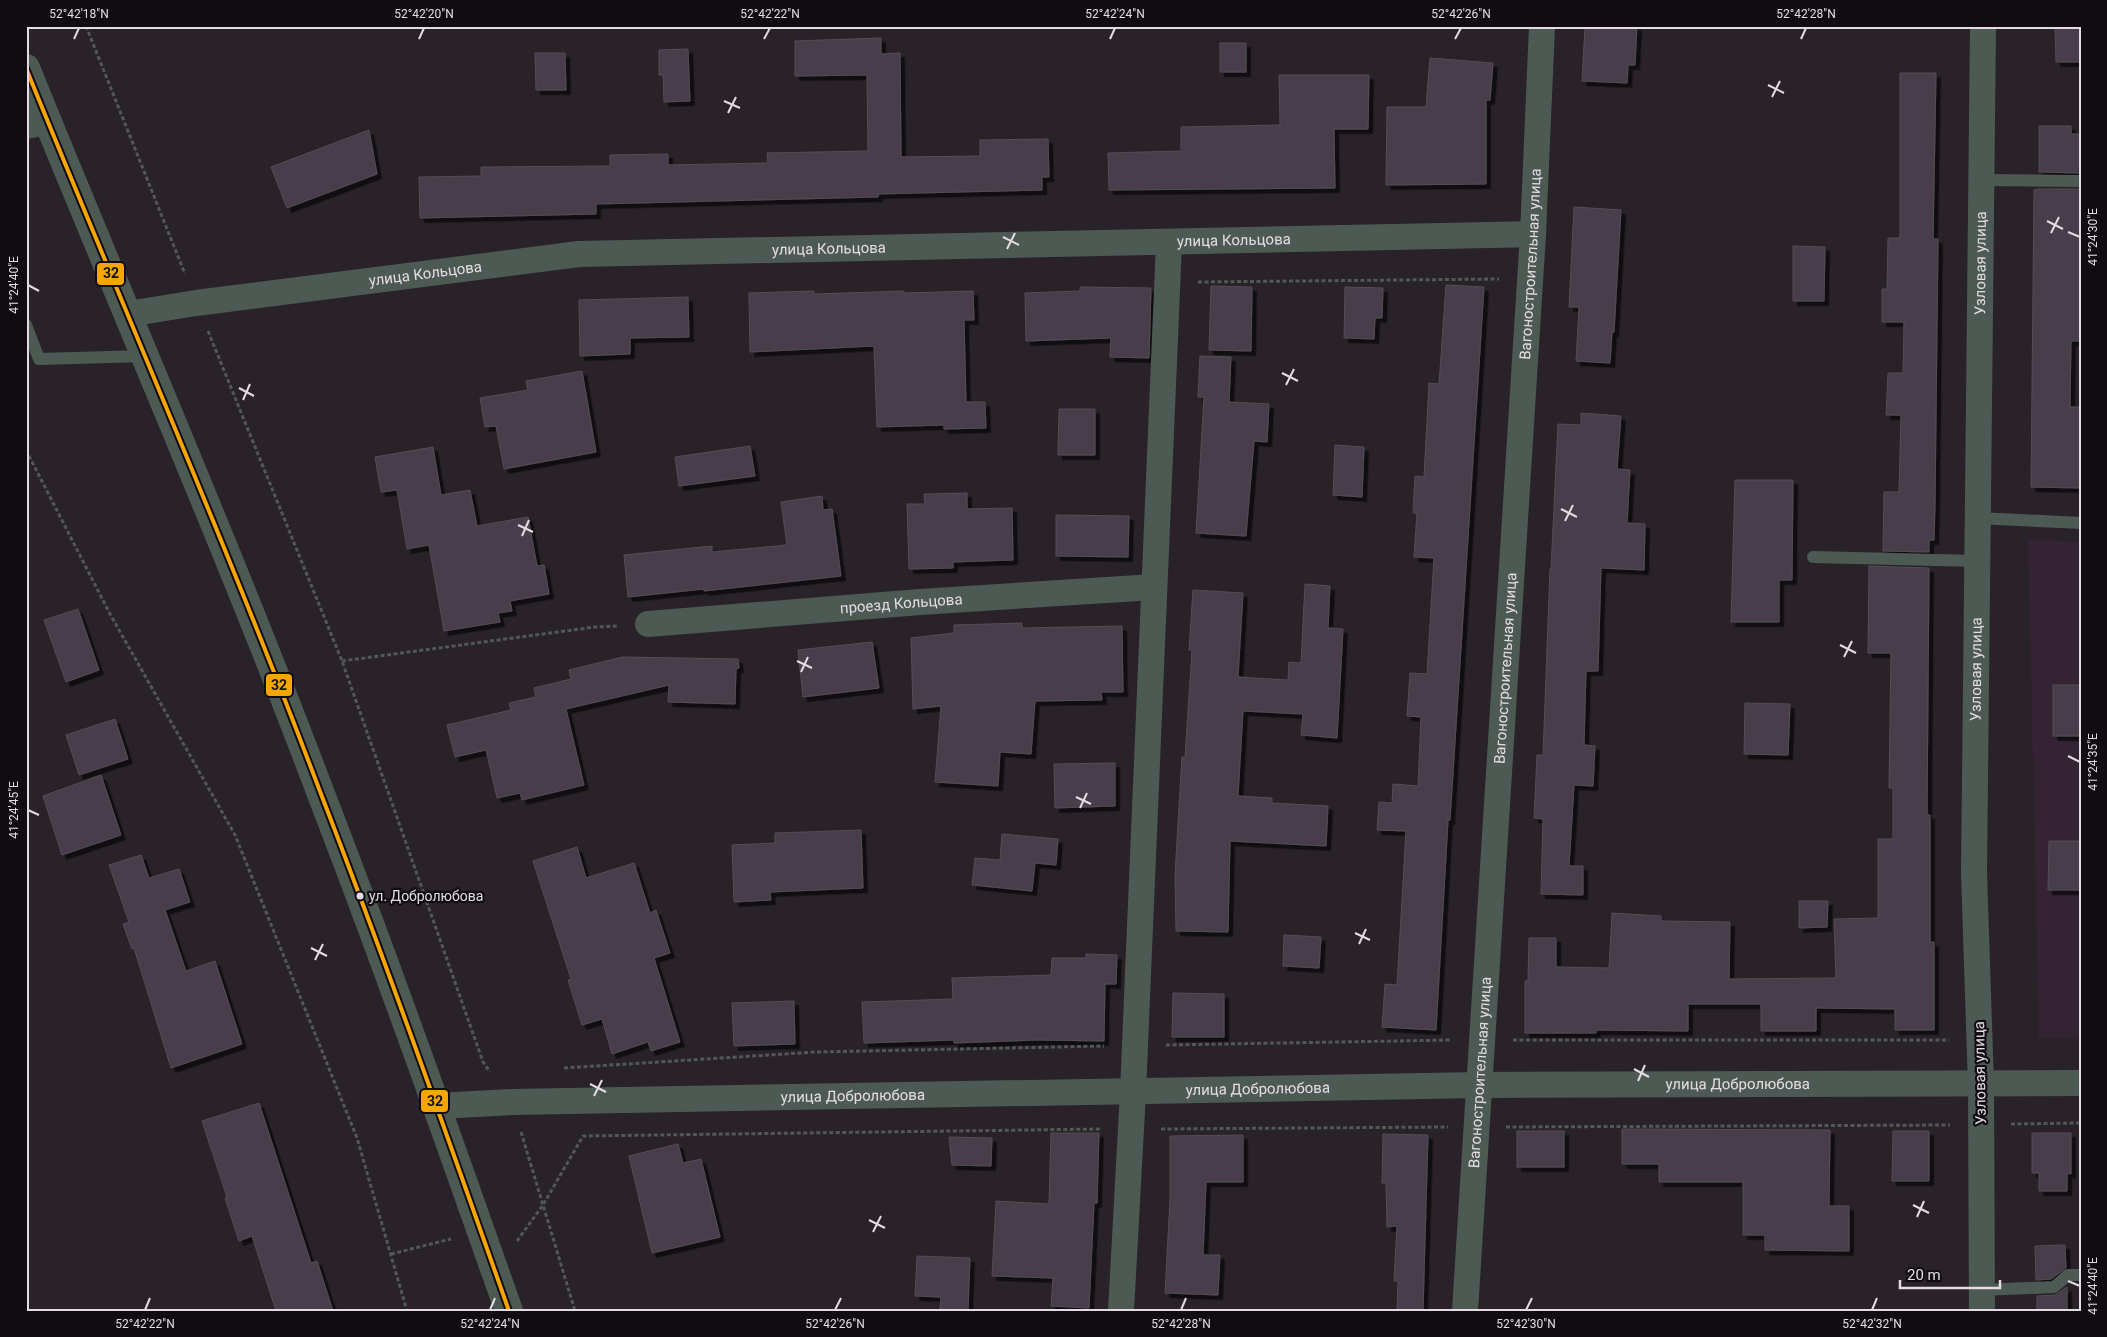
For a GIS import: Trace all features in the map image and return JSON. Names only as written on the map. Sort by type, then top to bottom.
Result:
[{"type":"street","name":"Вагоностроительная улица","points":[[1466,1311],[1533,234],[1542,26]]},
{"type":"street","name":"Узловая улица","points":[[1982,1300],[1982,1124],[1974,874],[1983,26]]},
{"type":"street","points":[[26,68],[37,124],[128,314],[321,792],[437,1106],[509,1311]]},
{"type":"street","name":"улица Кольцова","points":[[128,314],[196,303],[579,254],[1533,234]]},
{"type":"street","points":[[1120,1311],[1133,1092],[1170,243]]},
{"type":"street","name":"проезд Кольцова","points":[[648,624],[920,602],[1154,587]]},
{"type":"street","name":"улица Добролюбова","points":[[437,1106],[512,1102],[1133,1092],[1480,1084],[1981,1085],[2081,1083]]},
{"type":"lane","points":[[1982,180],[2081,181]]},
{"type":"lane","points":[[26,325],[39,359],[145,356]]},
{"type":"lane","points":[[1978,518],[2081,524]]},
{"type":"lane","points":[[1813,557],[1977,562]]},
{"type":"lane","points":[[1982,1300],[2054,1287],[2068,1275],[2081,1275]]},
{"type":"path","points":[[86,26],[196,303],[342,660],[483,1062],[512,1102],[575,1311]]},
{"type":"path","points":[[1168,282],[1530,279]]},
{"type":"path","points":[[26,450],[110,614],[235,835],[357,1138],[407,1311]]},
{"type":"path","points":[[342,660],[595,627],[648,624]]},
{"type":"path","points":[[560,1068],[816,1052],[1134,1045],[1483,1040],[1980,1040]]},
{"type":"path","points":[[512,1248],[543,1205],[583,1136],[1131,1129],[2081,1123]]},
{"type":"path","points":[[391,1254],[452,1238]]},
{"type":"shaded area","points":[[2028,539],[2081,542],[2081,1039],[2039,1039]]},
{"type":"building","points":[[1585,26],[1637,26],[1635,65],[1628,65],[1627,83],[1582,81]]},
{"type":"building","points":[[2055,26],[2081,26],[2081,62],[2056,62]]},
{"type":"building","points":[[881,38],[881,54],[900,53],[901,157],[980,156],[980,140],[1048,139],[1049,177],[1042,177],[1042,190],[878,194],[878,197],[596,204],[596,214],[420,218],[419,177],[481,176],[481,167],[610,166],[610,155],[668,154],[668,165],[768,163],[767,153],[868,151],[867,75],[795,76],[795,41]]},
{"type":"building","points":[[1220,43],[1246,43],[1246,72],[1220,72]]},
{"type":"building","points":[[688,49],[690,101],[664,102],[663,75],[659,75],[659,50]]},
{"type":"building","points":[[535,53],[565,53],[566,90],[536,90]]},
{"type":"building","points":[[1430,58],[1493,63],[1490,100],[1486,100],[1486,184],[1386,185],[1387,107],[1426,107]]},
{"type":"building","points":[[1900,73],[1936,73],[1933,239],[1938,239],[1935,505],[1934,540],[1929,540],[1929,552],[1883,551],[1884,492],[1899,492],[1901,415],[1886,415],[1888,373],[1903,373],[1904,322],[1882,322],[1882,289],[1887,289],[1888,238],[1900,238]]},
{"type":"building","points":[[1279,75],[1369,75],[1368,129],[1334,129],[1335,188],[1109,190],[1108,153],[1181,151],[1181,127],[1280,125]]},
{"type":"building","points":[[2039,126],[2071,126],[2071,134],[2081,134],[2081,173],[2039,172]]},
{"type":"building","points":[[369,130],[377,174],[287,208],[271,167]]},
{"type":"building","points":[[2080,189],[2081,341],[2071,341],[2070,407],[2081,407],[2080,488],[2031,487],[2034,190]]},
{"type":"building","points":[[1574,207],[1621,210],[1614,332],[1612,332],[1610,363],[1576,361],[1579,307],[1569,307]]},
{"type":"building","points":[[1793,246],[1825,247],[1824,301],[1793,301]]},
{"type":"building","points":[[1446,285],[1484,287],[1450,820],[1448,820],[1436,1030],[1382,1027],[1385,984],[1397,985],[1406,831],[1377,830],[1379,802],[1392,803],[1393,784],[1418,786],[1421,717],[1407,716],[1410,673],[1427,674],[1434,558],[1414,557],[1417,513],[1413,513],[1415,476],[1424,477],[1429,383],[1439,384]]},
{"type":"building","points":[[1211,286],[1252,287],[1251,351],[1209,350]]},
{"type":"building","points":[[1080,287],[1151,288],[1149,358],[1110,357],[1111,338],[1026,341],[1025,293],[1080,291]]},
{"type":"building","points":[[1345,287],[1383,288],[1382,318],[1375,318],[1374,339],[1344,338]]},
{"type":"building","points":[[814,291],[814,294],[973,291],[974,320],[964,320],[966,402],[985,402],[986,428],[944,429],[944,425],[877,427],[874,346],[750,352],[749,293]]},
{"type":"building","points":[[688,297],[689,337],[630,338],[630,354],[580,356],[579,300]]},
{"type":"building","points":[[1200,356],[1231,357],[1229,402],[1269,404],[1267,442],[1254,441],[1246,536],[1196,533],[1204,397],[1198,397]]},
{"type":"building","points":[[582,371],[596,452],[504,469],[496,426],[485,427],[480,398],[528,390],[526,381]]},
{"type":"building","points":[[1059,409],[1095,409],[1095,455],[1058,455]]},
{"type":"building","points":[[1581,413],[1621,416],[1617,469],[1630,470],[1627,523],[1645,524],[1644,570],[1601,568],[1598,671],[1586,671],[1584,745],[1595,746],[1593,786],[1574,785],[1569,866],[1583,866],[1583,895],[1541,894],[1543,819],[1534,818],[1537,755],[1543,755],[1558,424],[1581,425]]},
{"type":"building","points":[[1335,445],[1364,447],[1362,497],[1333,495]]},
{"type":"building","points":[[750,446],[755,476],[679,486],[675,457]]},
{"type":"building","points":[[433,447],[441,495],[470,490],[477,526],[528,517],[537,566],[544,565],[549,594],[510,601],[512,611],[498,613],[500,622],[444,631],[429,545],[407,549],[397,490],[381,492],[375,457]]},
{"type":"building","points":[[1735,480],[1793,480],[1792,580],[1779,580],[1779,622],[1731,622]]},
{"type":"building","points":[[967,493],[967,509],[1012,508],[1013,560],[953,562],[953,568],[909,569],[907,504],[925,504],[924,494]]},
{"type":"building","points":[[822,496],[823,510],[832,509],[841,576],[628,597],[624,555],[712,546],[712,552],[787,545],[781,502]]},
{"type":"building","points":[[1056,515],[1129,516],[1128,557],[1056,556]]},
{"type":"building","points":[[1869,566],[1929,568],[1927,815],[1930,815],[1930,942],[1934,942],[1934,1030],[1895,1030],[1895,1009],[1816,1008],[1816,1031],[1761,1031],[1761,1004],[1688,1004],[1688,1031],[1596,1030],[1596,1033],[1525,1033],[1525,981],[1528,981],[1529,938],[1556,938],[1556,967],[1609,968],[1612,913],[1661,916],[1661,921],[1730,922],[1729,979],[1836,978],[1834,919],[1878,918],[1878,839],[1893,839],[1893,788],[1889,788],[1891,653],[1868,653]]},
{"type":"building","points":[[1305,584],[1330,586],[1328,628],[1343,629],[1337,738],[1301,735],[1303,714],[1243,711],[1238,796],[1272,798],[1272,803],[1328,806],[1326,846],[1230,841],[1228,932],[1176,931],[1175,874],[1182,757],[1185,757],[1192,650],[1189,650],[1193,590],[1243,593],[1238,677],[1288,680],[1289,662],[1301,663]]},
{"type":"building","points":[[78,609],[99,670],[66,682],[44,620]]},
{"type":"building","points":[[1022,623],[1022,628],[1122,626],[1123,692],[1101,692],[1102,700],[1035,701],[1031,754],[1000,752],[998,786],[935,782],[941,706],[913,709],[911,638],[954,633],[954,625]]},
{"type":"building","points":[[872,642],[879,688],[803,697],[798,650]]},
{"type":"building","points":[[623,657],[738,659],[739,668],[736,669],[735,704],[668,702],[669,685],[566,709],[584,785],[522,800],[520,793],[497,798],[486,750],[455,757],[447,725],[511,710],[509,703],[536,697],[534,688],[571,679],[569,670]]},
{"type":"building","points":[[2053,685],[2081,685],[2081,736],[2053,736]]},
{"type":"building","points":[[1745,703],[1790,704],[1788,755],[1744,754]]},
{"type":"building","points":[[115,719],[128,759],[79,775],[66,735]]},
{"type":"building","points":[[1115,763],[1115,806],[1055,808],[1054,764]]},
{"type":"building","points":[[101,775],[121,835],[62,855],[43,796]]},
{"type":"building","points":[[861,830],[863,888],[770,892],[771,900],[734,902],[732,845],[775,843],[775,833]]},
{"type":"building","points":[[1002,834],[1058,839],[1056,865],[1035,863],[1032,891],[972,885],[975,858],[1000,860]]},
{"type":"building","points":[[2049,841],[2081,841],[2081,890],[2048,890]]},
{"type":"building","points":[[577,847],[586,878],[634,863],[650,913],[656,910],[670,953],[654,958],[680,1042],[651,1051],[648,1042],[612,1054],[602,1019],[582,1025],[568,980],[571,979],[533,861]]},
{"type":"building","points":[[141,855],[149,878],[179,869],[190,902],[165,910],[186,971],[215,961],[242,1044],[171,1068],[134,948],[132,949],[123,924],[129,922],[109,865]]},
{"type":"building","points":[[1799,901],[1828,901],[1827,927],[1799,928]]},
{"type":"building","points":[[1284,935],[1321,937],[1319,968],[1283,966]]},
{"type":"building","points":[[1086,954],[1117,955],[1116,984],[1105,984],[1104,1041],[1038,1040],[954,1043],[954,1040],[864,1043],[862,1002],[953,999],[952,978],[1051,975],[1052,958],[1086,958]]},
{"type":"building","points":[[1173,993],[1224,994],[1224,1037],[1172,1037]]},
{"type":"building","points":[[794,1001],[795,1044],[734,1046],[732,1003]]},
{"type":"building","points":[[259,1103],[311,1263],[317,1261],[333,1311],[276,1311],[252,1236],[239,1241],[202,1121]]},
{"type":"building","points":[[1622,1129],[1830,1130],[1829,1206],[1849,1206],[1849,1251],[1765,1250],[1765,1235],[1743,1235],[1743,1182],[1659,1182],[1659,1164],[1622,1164]]},
{"type":"building","points":[[1517,1131],[1564,1131],[1564,1167],[1517,1167]]},
{"type":"building","points":[[1893,1131],[1929,1131],[1929,1181],[1892,1181]]},
{"type":"building","points":[[1051,1133],[1099,1133],[1097,1203],[1094,1203],[1089,1308],[1051,1306],[1053,1278],[992,1276],[996,1201],[1049,1204]]},
{"type":"building","points":[[2032,1133],[2071,1133],[2071,1174],[2067,1173],[2067,1191],[2039,1191],[2039,1173],[2032,1173]]},
{"type":"building","points":[[1383,1134],[1428,1135],[1423,1311],[1397,1311],[1398,1281],[1394,1281],[1397,1226],[1387,1227],[1386,1183],[1382,1183]]},
{"type":"building","points":[[1243,1135],[1243,1182],[1206,1182],[1203,1255],[1220,1255],[1218,1295],[1165,1293],[1170,1200],[1170,1136]]},
{"type":"building","points":[[949,1137],[992,1138],[991,1166],[952,1165]]},
{"type":"building","points":[[678,1144],[683,1163],[701,1159],[720,1237],[652,1253],[629,1156]]},
{"type":"building","points":[[2065,1245],[2066,1268],[2051,1279],[2036,1280],[2035,1246]]},
{"type":"building","points":[[917,1256],[970,1258],[968,1310],[940,1309],[941,1297],[915,1296]]},
{"type":"building","points":[[2067,1287],[2067,1311],[2037,1311],[2037,1296],[2055,1295]]},
{"type":"transit line","name":"32","points":[[26,68],[286,703],[346,858],[509,1311]]},
{"type":"place","name":"ул. Добролюбова","points":[[360,896]]}]
